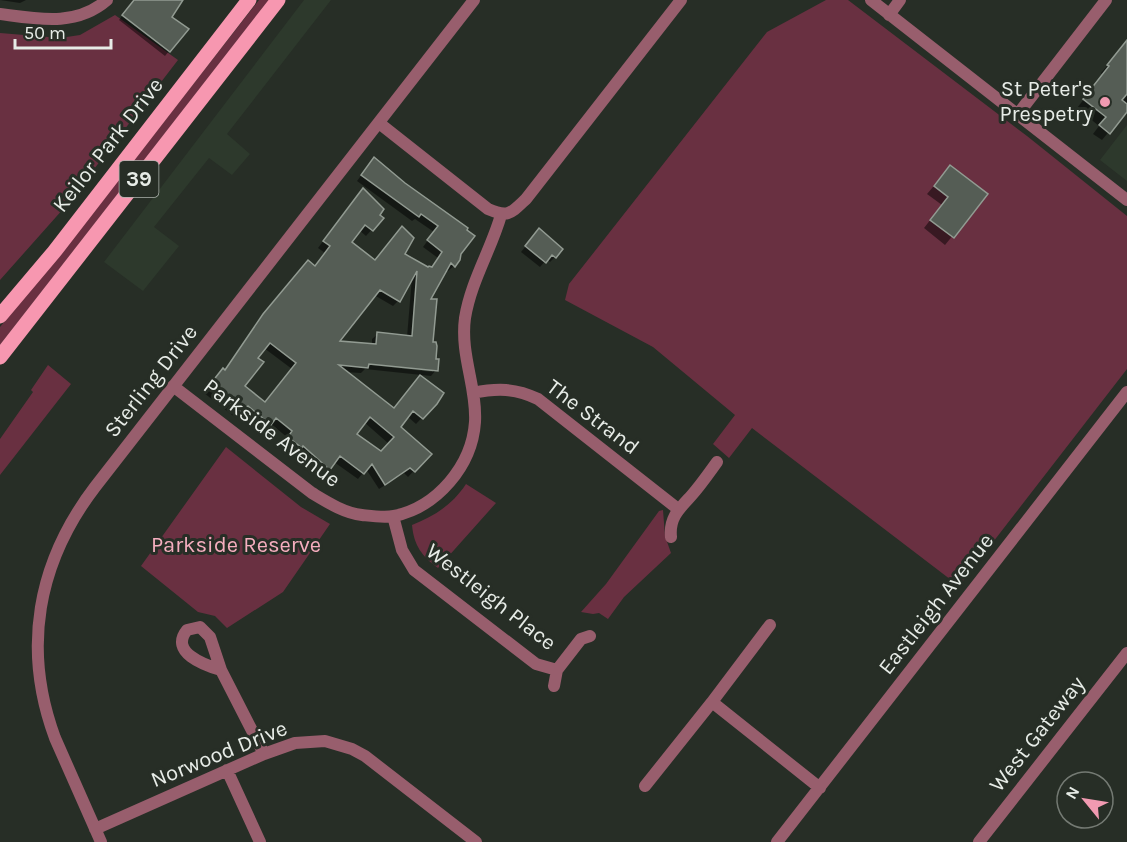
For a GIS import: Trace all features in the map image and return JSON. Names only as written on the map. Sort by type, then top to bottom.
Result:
[{"type":"main road","name":"Keilor Park Drive","points":[[0,316],[54,252],[249,0]]},
{"type":"main road","name":"Keilor Park Drive","points":[[0,357],[278,0]]},
{"type":"street","points":[[0,14],[46,21],[67,19],[87,14],[108,0]]},
{"type":"street","name":"Sterling Drive","points":[[101,842],[55,738],[43,700],[37,645],[41,603],[52,563],[76,514],[474,0]]},
{"type":"street","points":[[379,123],[488,209],[501,214],[510,213],[526,199],[681,0]]},
{"type":"street","points":[[871,0],[1127,200]]},
{"type":"street","points":[[889,15],[900,0]]},
{"type":"street","points":[[1018,114],[1106,0]]},
{"type":"street","name":"Parkside Avenue","points":[[174,386],[336,507],[359,515],[393,516],[415,508],[435,497],[450,482],[464,461],[472,441],[475,421],[464,343],[469,296],[477,273],[495,237],[501,214]]},
{"type":"street","name":"The Strand","points":[[472,393],[501,388],[522,391],[538,399],[678,509]]},
{"type":"street","name":"Eastleigh Avenue","points":[[777,842],[1127,392]]},
{"type":"street","points":[[670,537],[670,527],[678,509],[717,462]]},
{"type":"street","name":"Westleigh Place","points":[[393,516],[402,550],[414,570],[536,664],[557,670]]},
{"type":"street","points":[[645,786],[770,625]]},
{"type":"street","name":"Westleigh Place","points":[[555,686],[557,670],[581,639],[590,636]]},
{"type":"street","name":"West Gateway","points":[[980,842],[1127,653]]},
{"type":"street","points":[[221,670],[264,754]]},
{"type":"street","points":[[712,702],[820,788]]},
{"type":"street","name":"Norwood Drive","points":[[95,829],[264,754],[295,743],[325,741],[352,749],[374,762],[476,842]]},
{"type":"street","points":[[227,770],[260,842]]},
{"type":"shaded area","points":[[304,0],[331,0],[227,134],[250,154],[232,175],[209,158],[154,227],[179,246],[143,291],[104,262]]},
{"type":"shaded area","points":[[1127,125],[1127,181],[1100,160]]},
{"type":"green space","points":[[259,0],[269,0],[0,345],[0,327],[69,243]]},
{"type":"green space","points":[[826,0],[848,0],[1027,136],[1127,216],[1127,369],[959,586],[752,428],[729,458],[713,444],[735,415],[653,347],[565,300],[569,284],[767,32]]},
{"type":"green space","points":[[115,15],[178,60],[64,208],[0,280],[0,33],[60,38],[80,35]]},
{"type":"green space","points":[[48,365],[71,384],[0,475],[0,439],[33,392],[31,390]]},
{"type":"green space","name":"Parkside Reserve","points":[[226,447],[301,507],[330,524],[283,592],[227,628],[215,616],[198,612],[141,566]]},
{"type":"green space","points":[[466,484],[496,503],[438,568],[420,550],[412,525],[443,509]]},
{"type":"green space","points":[[663,510],[665,536],[671,553],[624,597],[608,619],[599,613],[581,612],[606,584],[659,511]]},
{"type":"building","points":[[134,0],[183,0],[172,17],[189,29],[170,52],[122,15]]},
{"type":"building","name":"St Peter's Prespetry","points":[[1127,40],[1127,94],[1122,100],[1127,104],[1127,112],[1110,134],[1099,125],[1106,117],[1083,99]]},
{"type":"building","points":[[374,157],[405,183],[468,228],[467,230],[475,236],[461,254],[455,267],[451,263],[431,299],[437,299],[433,342],[436,342],[437,346],[438,371],[369,364],[368,368],[339,365],[394,408],[420,375],[444,393],[423,419],[413,411],[401,427],[432,454],[415,472],[410,468],[385,485],[372,464],[364,474],[340,456],[330,470],[303,446],[302,448],[288,437],[292,431],[276,418],[271,425],[248,406],[242,413],[208,387],[223,368],[225,370],[263,314],[308,260],[315,266],[330,246],[323,241],[363,188],[384,209],[380,215],[384,218],[373,231],[365,225],[352,242],[375,260],[402,226],[414,238],[405,254],[432,267],[442,252],[427,240],[438,226],[421,214],[419,217],[361,175]],"holes":[[[417,271],[412,336],[377,332],[376,344],[340,341],[380,290],[400,302]],[[270,343],[296,363],[265,402],[245,386],[264,362],[258,358]],[[370,417],[394,437],[381,451],[357,434]]]},
{"type":"building","points":[[950,165],[988,194],[954,238],[930,220],[948,197],[934,186]]},
{"type":"building","points":[[539,228],[563,249],[556,258],[552,255],[546,263],[525,246]]},
{"type":"place","name":"St Peter's Prespetry","points":[[1105,102]]}]
